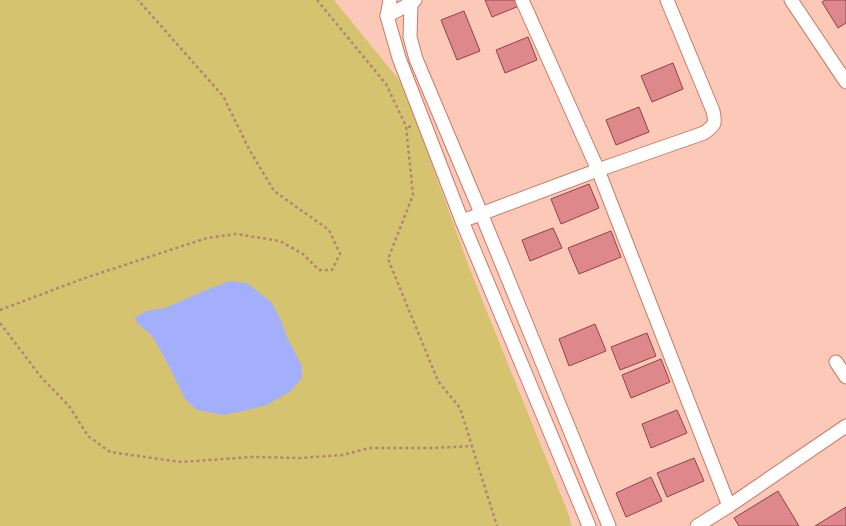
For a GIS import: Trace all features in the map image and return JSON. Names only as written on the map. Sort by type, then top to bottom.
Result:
[{"type":"street","points":[[390,0],[387,16],[399,58],[462,221],[589,526]]},
{"type":"street","points":[[522,0],[598,170],[729,506]]},
{"type":"street","points":[[462,221],[598,170],[704,133],[712,127],[715,120],[713,111],[667,0]]},
{"type":"street","points":[[791,0],[846,82]]},
{"type":"street","points":[[387,16],[412,1]]},
{"type":"street","points":[[412,1],[410,37],[416,59],[481,213],[609,526]]},
{"type":"street","points":[[836,362],[846,377]]},
{"type":"street","points":[[697,526],[729,506],[846,426]]},
{"type":"path","points":[[0,310],[82,279],[207,238],[236,234],[280,241],[303,254],[318,270],[332,270],[340,254],[329,230],[274,191],[250,149],[223,96],[138,0]]},
{"type":"path","points":[[317,0],[386,84],[406,126],[412,195],[388,259],[438,381],[460,408],[497,526]]},
{"type":"path","points":[[406,126],[413,128]]},
{"type":"path","points":[[0,323],[41,377],[68,406],[88,436],[110,452],[181,462],[252,457],[300,458],[342,455],[369,448],[434,448],[472,446]]},
{"type":"shaded area","points":[[0,0],[334,0],[403,85],[471,272],[567,510],[572,526],[0,526]]},
{"type":"water","points":[[230,281],[247,283],[271,302],[302,366],[302,378],[291,391],[267,405],[223,415],[197,410],[185,399],[158,346],[151,335],[137,323],[135,317],[147,311],[165,308]]},
{"type":"building","points":[[485,0],[517,0],[519,6],[492,17]]},
{"type":"building","points":[[825,0],[846,0],[846,23],[838,28],[822,2]]},
{"type":"building","points":[[464,11],[480,51],[457,60],[441,20]]},
{"type":"building","points":[[528,37],[537,60],[505,73],[496,50]]},
{"type":"building","points":[[673,63],[683,89],[652,102],[641,76]]},
{"type":"building","points":[[639,107],[649,132],[616,145],[606,120]]},
{"type":"building","points":[[589,184],[599,208],[561,224],[551,199]]},
{"type":"building","points":[[553,228],[562,248],[530,261],[522,240]]},
{"type":"building","points":[[611,231],[621,257],[579,274],[568,248]]},
{"type":"building","points":[[595,324],[606,351],[569,366],[559,339]]},
{"type":"building","points":[[647,333],[656,356],[620,370],[611,347]]},
{"type":"building","points":[[661,359],[670,382],[631,398],[622,375]]},
{"type":"building","points":[[677,410],[687,433],[651,448],[642,424]]},
{"type":"building","points":[[694,458],[704,481],[667,497],[657,473]]},
{"type":"building","points":[[651,477],[662,501],[626,517],[616,493]]},
{"type":"building","points":[[778,491],[799,526],[739,526],[734,518]]},
{"type":"building","points":[[846,507],[846,526],[815,526]]}]
